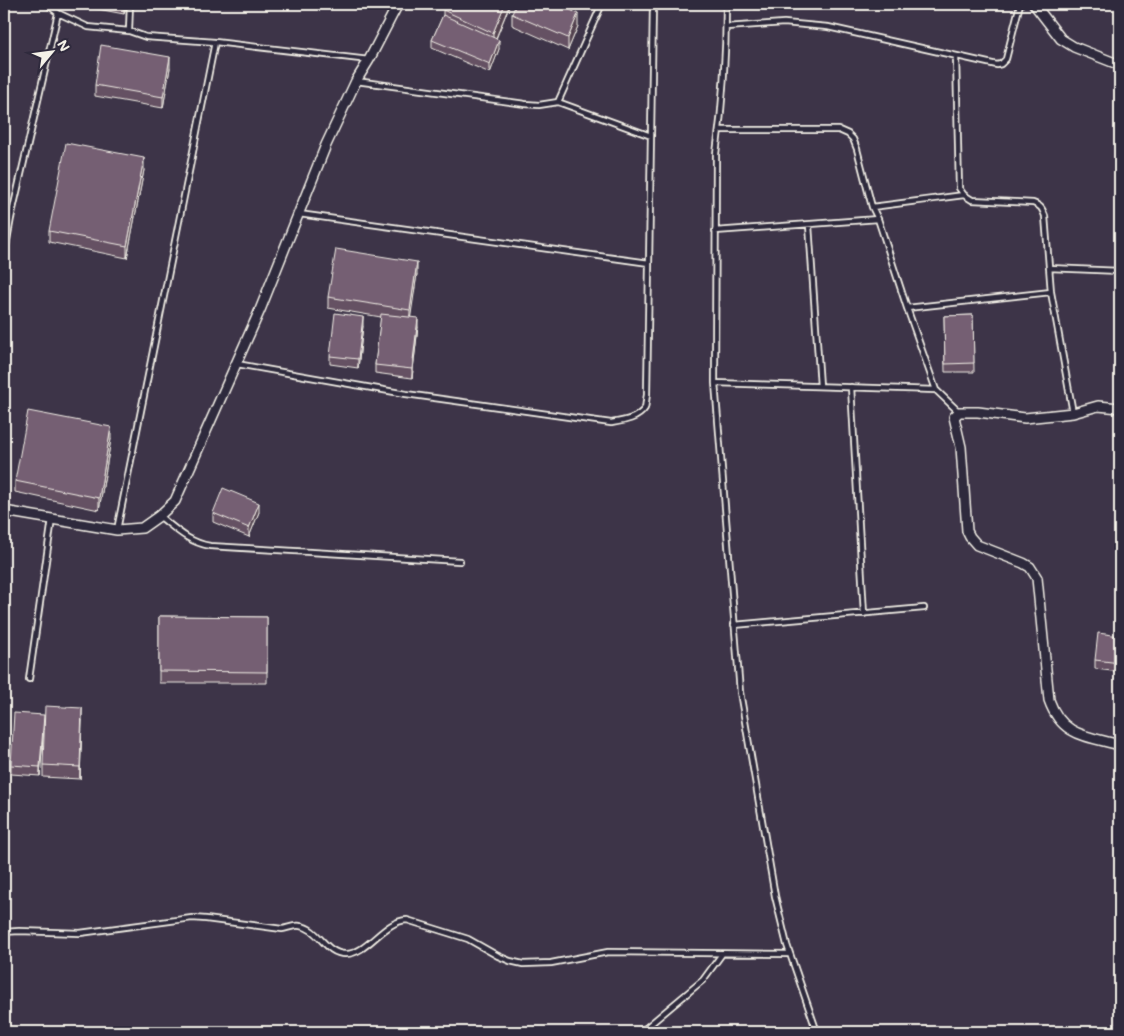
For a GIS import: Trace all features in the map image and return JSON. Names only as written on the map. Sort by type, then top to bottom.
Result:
[{"type":"street","points":[[4,511],[117,530],[142,528],[175,501],[260,310],[326,145],[356,81],[398,4]]},
{"type":"street","points":[[1034,4],[1061,39],[1074,47],[1120,65]]},
{"type":"street","points":[[1120,408],[1098,406],[1073,412],[1025,418],[978,412],[959,412],[954,416],[962,454],[967,531],[970,537],[976,545],[1030,567],[1037,578],[1049,700],[1052,710],[1058,719],[1074,732],[1120,745]]},
{"type":"lane","points":[[47,4],[58,13],[88,27],[129,31],[146,38],[215,42],[369,60]]},
{"type":"lane","points":[[129,31],[130,4]]},
{"type":"lane","points":[[558,102],[602,4]]},
{"type":"lane","points":[[236,364],[406,394],[611,423],[637,416],[644,408],[647,395],[653,4]]},
{"type":"lane","points":[[726,4],[726,27],[716,154],[715,383],[734,625],[742,702],[775,896],[790,954],[817,1032]]},
{"type":"lane","points":[[726,27],[784,23],[828,27],[993,65],[1004,62],[1020,4]]},
{"type":"lane","points":[[4,257],[11,218],[58,13]]},
{"type":"lane","points":[[117,530],[215,42]]},
{"type":"lane","points":[[956,56],[960,188],[964,195],[972,200],[1033,203],[1043,208],[1051,292],[1073,412]]},
{"type":"lane","points":[[356,81],[524,104],[539,105],[558,102],[651,136]]},
{"type":"lane","points":[[719,130],[839,130],[848,134],[853,139],[872,207],[878,219],[906,308],[936,390],[959,412]]},
{"type":"lane","points":[[872,207],[964,195]]},
{"type":"lane","points":[[4,209],[11,218]]},
{"type":"lane","points":[[298,214],[649,263]]},
{"type":"lane","points":[[715,231],[878,219]]},
{"type":"lane","points":[[809,225],[820,386]]},
{"type":"lane","points":[[1049,268],[1120,271]]},
{"type":"lane","points":[[906,308],[1051,292]]},
{"type":"lane","points":[[715,383],[936,390]]},
{"type":"lane","points":[[851,387],[864,614]]},
{"type":"lane","points":[[159,516],[190,540],[210,546],[460,561]]},
{"type":"lane","points":[[29,679],[52,519]]},
{"type":"lane","points":[[734,625],[924,608]]},
{"type":"lane","points":[[4,932],[80,933],[192,918],[206,918],[282,930],[293,926],[309,928],[330,948],[344,954],[357,951],[393,924],[400,920],[407,920],[468,939],[498,956],[522,964],[551,963],[608,952],[790,954]]},
{"type":"lane","points":[[641,1032],[703,980],[722,954]]},
{"type":"building","points":[[446,4],[505,4],[493,33],[443,10]]},
{"type":"building","points":[[516,4],[571,4],[569,9],[578,14],[568,38],[512,14]]},
{"type":"building","points":[[443,15],[499,40],[490,64],[432,40]]},
{"type":"building","points":[[101,45],[170,57],[163,97],[95,85]]},
{"type":"building","points":[[66,143],[144,158],[127,246],[49,231]]},
{"type":"building","points":[[336,249],[417,262],[410,310],[328,297]]},
{"type":"building","points":[[335,313],[363,317],[358,359],[330,356]]},
{"type":"building","points":[[381,314],[418,318],[412,369],[375,365]]},
{"type":"building","points":[[973,315],[974,363],[945,364],[944,316]]},
{"type":"building","points":[[28,411],[111,427],[99,498],[15,481]]},
{"type":"building","points":[[223,488],[259,503],[249,528],[213,513]]},
{"type":"building","points":[[159,616],[267,617],[267,672],[159,671]]},
{"type":"building","points":[[1098,633],[1120,636],[1120,663],[1095,660]]},
{"type":"building","points":[[45,706],[82,708],[80,767],[43,765]]},
{"type":"building","points":[[14,713],[44,715],[40,767],[11,765]]}]
